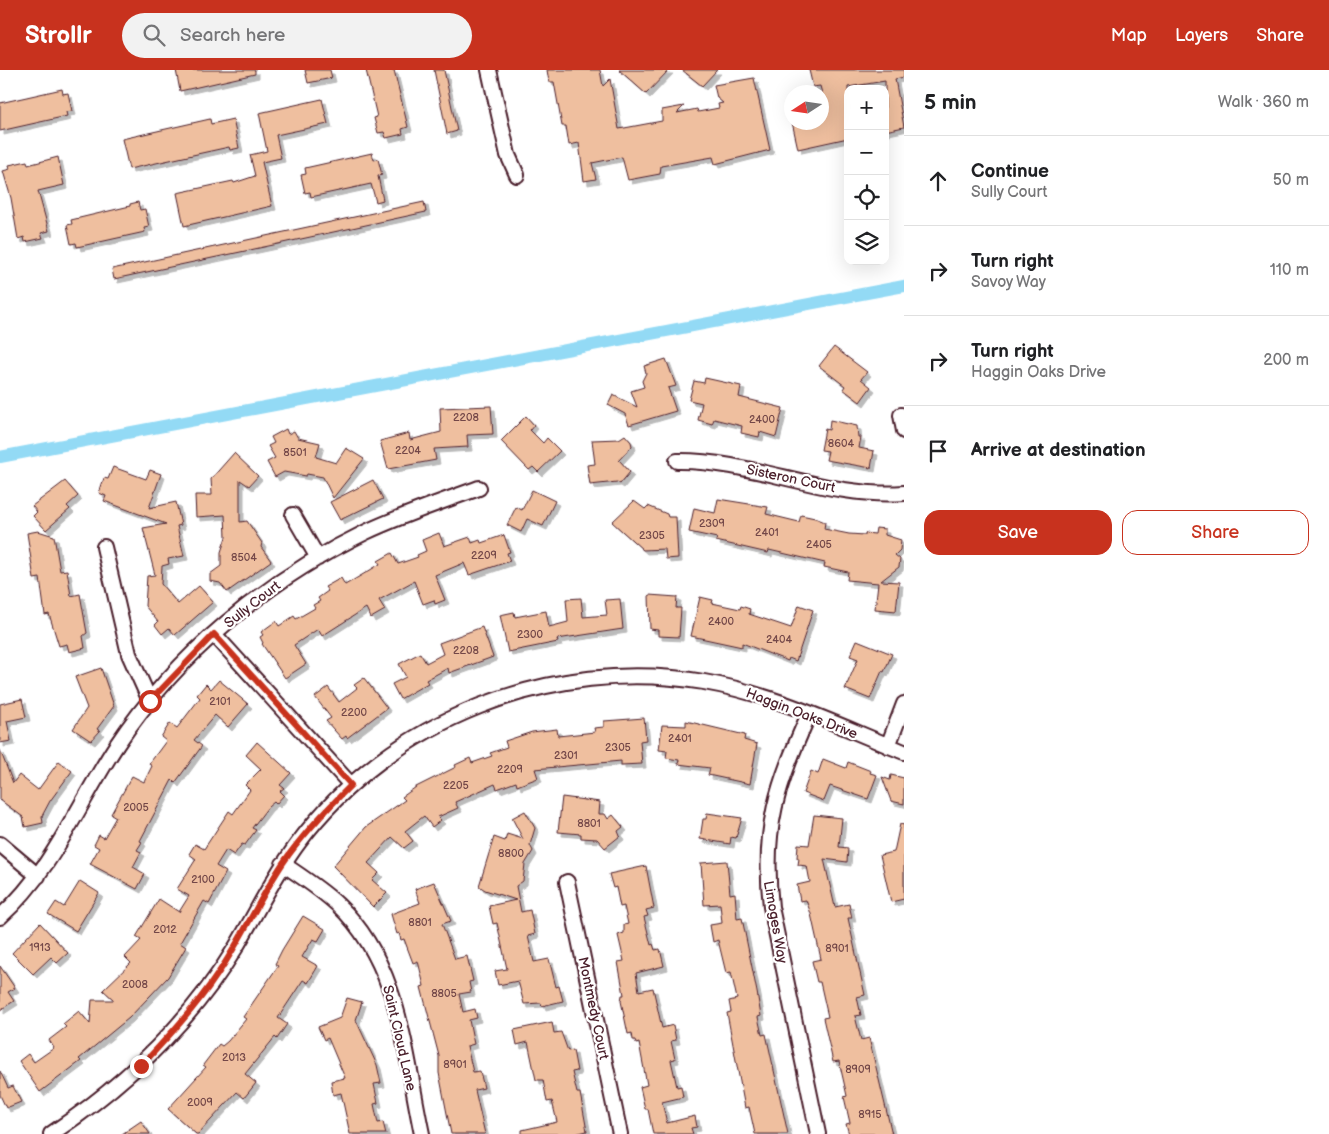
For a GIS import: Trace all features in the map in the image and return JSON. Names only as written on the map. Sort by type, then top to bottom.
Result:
[{"type":"street","points":[[489,70],[508,155],[517,175]]},
{"type":"street","points":[[901,415],[904,431]]},
{"type":"street","name":"Sisteron Court","points":[[677,461],[718,463],[863,493],[904,493]]},
{"type":"street","name":"Sully Court","points":[[0,918],[38,876],[58,846],[117,745],[150,701],[214,634],[282,581],[318,558],[375,529],[479,488]]},
{"type":"street","points":[[293,515],[318,558]]},
{"type":"street","points":[[104,547],[129,654],[150,701]]},
{"type":"street","points":[[214,634],[351,785]]},
{"type":"street","name":"Haggin Oaks Drive","points":[[51,1134],[112,1091],[169,1036],[216,977],[283,864],[324,811],[380,761],[436,726],[498,699],[562,682],[629,676],[703,682],[775,700],[904,752]]},
{"type":"street","points":[[888,746],[904,704]]},
{"type":"street","name":"Limoges Way","points":[[809,714],[786,766],[777,794],[768,850],[768,879],[771,907],[818,1134]]},
{"type":"street","points":[[0,844],[38,876]]},
{"type":"street","name":"Saint Cloud Lane","points":[[283,864],[320,889],[339,905],[355,924],[378,959],[395,1006],[422,1134]]},
{"type":"street","name":"Montmedy Court","points":[[567,882],[620,1134]]},
{"type":"building","points":[[176,70],[255,70],[255,74],[180,91]]},
{"type":"building","points":[[305,70],[330,70],[332,78],[308,83]]},
{"type":"building","points":[[366,70],[394,70],[408,127],[402,129],[403,134],[386,138],[384,132],[378,133],[374,118],[377,117]]},
{"type":"building","points":[[434,70],[444,70],[457,131],[447,134]]},
{"type":"building","points":[[547,70],[600,70],[603,86],[610,79],[619,129],[662,121],[662,110],[684,106],[677,113],[697,109],[698,112],[719,108],[718,104],[723,103],[717,98],[714,85],[754,78],[770,150],[715,164],[713,157],[661,166],[660,174],[628,180],[622,157],[592,163],[596,179],[584,181],[579,143],[569,145],[566,126],[562,126],[554,82],[549,82]]},
{"type":"building","points":[[619,70],[669,70],[646,94]]},
{"type":"building","points":[[682,70],[717,70],[702,86]]},
{"type":"building","points":[[809,70],[904,70],[904,77],[895,79],[904,127],[889,130],[889,85],[885,85],[885,81],[860,85],[844,85],[844,139],[798,149],[794,130],[829,130],[829,85],[813,85]]},
{"type":"building","points":[[62,89],[63,94],[68,93],[72,111],[66,112],[67,116],[0,131],[0,103]]},
{"type":"building","points":[[322,99],[328,124],[276,135],[281,158],[262,162],[272,206],[184,226],[177,193],[233,181],[234,183],[255,176],[250,155],[267,151],[259,113]]},
{"type":"building","points":[[210,119],[211,124],[233,119],[239,148],[230,150],[229,147],[129,169],[122,139]]},
{"type":"building","points":[[372,153],[374,160],[378,159],[382,175],[378,176],[383,200],[376,202],[371,184],[311,197],[310,192],[305,193],[301,175],[306,174],[305,168]]},
{"type":"building","points":[[58,157],[64,185],[38,191],[49,231],[41,233],[43,238],[25,242],[24,237],[18,239],[11,198],[3,171],[10,169],[9,165],[27,161],[28,165]]},
{"type":"building","points":[[138,202],[140,210],[145,209],[149,227],[144,228],[145,232],[77,247],[76,243],[71,244],[67,225],[72,224],[71,220],[130,206],[130,204]]},
{"type":"building","points":[[424,202],[426,212],[114,279],[112,269]]},
{"type":"building","points":[[834,347],[867,372],[861,379],[871,387],[860,402],[843,389],[845,386],[819,366]]},
{"type":"building","points":[[666,359],[676,386],[668,388],[676,411],[629,425],[625,414],[608,405],[613,395],[637,407],[631,391],[644,387],[642,381],[646,373],[644,366]]},
{"type":"building","points":[[705,378],[741,386],[739,397],[783,408],[776,437],[760,432],[759,437],[741,433],[742,426],[714,419],[712,424],[698,420],[702,403],[689,400],[694,381],[704,383]]},
{"type":"building","points":[[491,406],[493,434],[467,435],[468,447],[434,449],[436,460],[388,469],[380,441],[409,433],[410,440],[441,432],[440,408]]},
{"type":"building","points":[[526,416],[534,425],[530,430],[543,443],[547,438],[560,451],[538,472],[533,467],[529,470],[501,441]]},
{"type":"building","points":[[830,420],[857,426],[858,437],[861,437],[859,448],[874,451],[871,468],[826,460],[828,451],[821,450],[825,429],[829,430]]},
{"type":"building","points":[[286,429],[288,434],[294,431],[298,438],[320,443],[316,457],[336,463],[346,448],[364,459],[333,498],[323,477],[284,472],[275,477],[267,462],[275,458],[268,446],[274,443],[271,437]]},
{"type":"building","points":[[625,435],[632,446],[619,460],[630,472],[620,484],[617,482],[590,485],[587,465],[595,464],[592,440],[619,439]]},
{"type":"building","points":[[234,453],[258,476],[249,486],[240,480],[240,522],[247,521],[262,543],[261,547],[271,561],[227,592],[220,583],[210,581],[210,574],[221,566],[221,552],[226,537],[225,515],[196,517],[195,495],[212,495],[211,479]]},
{"type":"building","points":[[113,467],[146,479],[150,470],[161,474],[149,508],[176,502],[181,525],[177,526],[184,556],[168,559],[169,564],[162,566],[161,584],[178,604],[199,586],[213,602],[175,635],[169,628],[162,634],[155,625],[158,622],[145,606],[147,576],[155,575],[143,528],[166,524],[104,501],[106,496],[99,493],[104,478],[108,479]]},
{"type":"building","points":[[373,480],[383,499],[340,520],[330,502]]},
{"type":"building","points":[[65,481],[78,496],[67,506],[70,509],[46,530],[33,516],[37,512],[32,506]]},
{"type":"building","points":[[532,490],[555,501],[543,526],[527,519],[521,532],[507,525],[516,507],[522,510]]},
{"type":"building","points":[[718,499],[768,507],[766,514],[799,522],[801,515],[815,518],[825,522],[824,529],[849,534],[875,534],[876,528],[885,529],[885,535],[901,540],[900,550],[895,555],[900,559],[899,567],[881,581],[899,582],[896,611],[875,609],[878,583],[847,580],[848,572],[824,567],[825,563],[769,550],[768,553],[716,541],[717,538],[689,532],[694,508],[715,513]]},
{"type":"building","points":[[634,501],[645,509],[648,506],[667,514],[668,517],[676,517],[678,558],[666,559],[665,549],[643,550],[612,522]]},
{"type":"building","points":[[38,531],[54,536],[60,571],[67,570],[71,596],[80,594],[87,633],[83,636],[85,648],[69,652],[67,644],[59,646],[49,614],[45,615],[40,578],[34,579],[27,533]]},
{"type":"building","points":[[439,533],[444,546],[470,537],[472,543],[480,540],[481,543],[504,535],[510,552],[507,553],[510,561],[469,575],[464,563],[435,575],[445,600],[435,604],[434,600],[423,604],[414,581],[379,600],[385,610],[371,618],[366,608],[322,636],[318,629],[294,645],[306,664],[285,678],[262,644],[260,637],[263,635],[261,632],[276,621],[279,626],[294,616],[296,619],[315,608],[313,605],[320,601],[318,598],[328,591],[325,587],[341,578],[345,585],[380,564],[378,561],[392,553],[398,564],[418,557],[417,555],[426,551],[422,540]]},
{"type":"building","points":[[649,595],[677,597],[676,608],[681,608],[679,637],[658,636],[658,630],[650,629]]},
{"type":"building","points":[[700,597],[713,600],[712,603],[740,609],[741,606],[750,609],[749,614],[791,628],[799,605],[813,610],[796,661],[789,658],[788,661],[742,643],[742,647],[691,636]]},
{"type":"building","points":[[581,598],[583,617],[607,615],[605,600],[620,599],[623,629],[557,639],[558,642],[508,652],[500,615],[514,612],[515,617],[546,611],[549,627],[568,622],[566,599]]},
{"type":"building","points":[[482,627],[493,657],[449,673],[448,668],[426,680],[428,683],[400,699],[392,684],[406,677],[399,664],[420,653],[426,663],[443,654],[439,643]]},
{"type":"building","points":[[857,640],[892,654],[884,672],[882,671],[870,699],[845,689],[858,659],[850,656]]},
{"type":"building","points":[[101,668],[114,706],[97,729],[100,731],[91,741],[73,729],[87,708],[75,677]]},
{"type":"building","points":[[364,678],[387,708],[347,738],[346,736],[342,739],[326,721],[331,718],[315,697],[328,687],[339,702],[357,688],[354,685]]},
{"type":"building","points":[[219,680],[248,704],[228,727],[215,715],[194,740],[202,746],[175,783],[172,780],[140,841],[142,842],[137,850],[141,852],[133,867],[145,874],[137,889],[90,864],[99,848],[94,845],[99,835],[104,838],[116,817],[111,814],[132,776],[144,782],[152,766],[149,764],[166,741],[161,737],[170,723],[177,728],[200,698],[197,695],[206,684],[211,689]]},
{"type":"building","points":[[22,699],[26,717],[7,721],[11,741],[0,743],[0,704]]},
{"type":"building","points":[[644,718],[646,740],[640,741],[642,764],[621,765],[621,761],[535,769],[538,778],[517,786],[516,782],[497,789],[495,784],[455,802],[458,808],[438,817],[441,820],[432,827],[424,816],[405,831],[413,841],[404,848],[392,837],[368,863],[379,873],[372,880],[387,893],[373,907],[333,866],[366,827],[405,800],[402,797],[416,787],[470,758],[472,763],[492,756],[490,753],[507,747],[505,741],[532,732],[557,729],[558,736],[595,732],[594,728],[604,727],[604,721]]},
{"type":"building","points":[[686,721],[745,735],[744,740],[757,744],[750,784],[708,775],[710,768],[678,764],[679,760],[666,758],[667,751],[659,750],[662,725],[686,726]]},
{"type":"building","points":[[257,742],[291,773],[280,785],[284,788],[280,791],[284,795],[276,804],[274,802],[268,807],[252,828],[256,830],[245,845],[242,844],[234,855],[226,850],[216,866],[226,872],[209,904],[204,901],[180,943],[186,947],[168,977],[129,1018],[79,1059],[81,1061],[40,1092],[19,1061],[28,1054],[34,1062],[54,1048],[49,1040],[66,1027],[63,1024],[79,1011],[90,1024],[92,1000],[114,1000],[103,990],[131,963],[125,957],[141,940],[136,937],[159,899],[179,912],[189,896],[177,889],[196,859],[189,854],[195,844],[204,849],[229,811],[233,814],[250,790],[245,785],[261,769],[246,755]]},
{"type":"building","points":[[0,750],[13,783],[19,775],[38,790],[59,761],[72,771],[50,801],[42,816],[43,823],[25,827],[23,817],[0,800]]},
{"type":"building","points":[[823,759],[846,768],[848,762],[877,775],[868,799],[830,786],[824,801],[803,793],[811,771],[818,774]]},
{"type":"building","points":[[891,775],[904,778],[904,804],[891,801],[882,777],[890,780]]},
{"type":"building","points":[[562,797],[600,802],[599,814],[605,814],[608,819],[613,815],[623,827],[618,831],[620,836],[605,848],[597,839],[581,838],[581,834],[558,832]]},
{"type":"building","points":[[525,811],[535,828],[530,845],[533,851],[525,864],[523,881],[516,886],[521,912],[530,910],[535,934],[528,936],[534,962],[549,959],[556,987],[559,986],[563,1001],[542,1006],[541,1003],[524,1004],[518,981],[498,985],[495,971],[507,969],[497,923],[493,924],[489,906],[516,900],[485,890],[479,886],[494,837],[505,841],[507,834],[523,839],[512,818]]},
{"type":"building","points":[[707,813],[742,818],[736,838],[731,837],[730,844],[700,839],[703,819],[706,819]]},
{"type":"building","points":[[814,815],[842,818],[839,847],[848,848],[847,862],[824,859],[835,907],[849,904],[852,918],[848,918],[865,995],[857,997],[861,1015],[855,1016],[861,1040],[869,1038],[892,1134],[849,1134],[846,1124],[850,1123],[844,1097],[847,1096],[839,1061],[833,1062],[823,1018],[828,1017],[820,982],[817,982],[812,961],[821,959],[811,914],[806,900],[800,901],[797,885],[810,882],[807,866],[798,865],[799,858],[797,858],[798,844],[809,845]]},
{"type":"building","points":[[900,824],[904,825],[904,899],[891,902],[880,855],[894,852]]},
{"type":"building","points":[[727,861],[730,894],[735,893],[737,919],[742,918],[761,1016],[758,1017],[762,1035],[766,1034],[788,1134],[755,1134],[749,1107],[745,1108],[727,1013],[731,1012],[729,1001],[737,999],[731,972],[726,973],[718,940],[713,942],[710,925],[722,923],[720,904],[704,905],[701,863]]},
{"type":"building","points":[[646,866],[654,908],[646,910],[648,916],[644,917],[651,945],[653,944],[655,950],[660,949],[664,966],[636,973],[639,991],[653,988],[662,1028],[673,1025],[676,1040],[671,1041],[675,1059],[671,1060],[677,1087],[681,1086],[683,1097],[662,1102],[667,1123],[695,1116],[697,1127],[691,1128],[693,1134],[653,1134],[648,1109],[645,1109],[640,1087],[647,1085],[639,1043],[636,1044],[635,1040],[633,1040],[632,1033],[628,1034],[621,1001],[622,995],[624,995],[618,962],[624,961],[618,935],[624,933],[624,925],[628,924],[624,906],[620,907],[616,887],[613,888],[609,874]]},
{"type":"building","points":[[80,881],[99,893],[76,931],[48,914],[56,902],[64,907]]},
{"type":"building","points":[[434,882],[451,921],[442,924],[455,959],[467,956],[473,981],[469,982],[471,992],[459,994],[463,1012],[475,1009],[477,1018],[469,1020],[474,1044],[467,1046],[473,1072],[480,1071],[484,1088],[475,1090],[485,1134],[451,1134],[439,1073],[439,1056],[421,987],[424,986],[418,961],[413,963],[404,939],[401,940],[399,933],[397,934],[391,914],[420,903],[415,889]]},
{"type":"building","points":[[303,916],[325,929],[318,941],[313,939],[302,957],[318,966],[308,983],[303,980],[278,1018],[287,1024],[277,1039],[275,1037],[245,1074],[256,1083],[244,1098],[237,1092],[196,1134],[168,1109],[206,1067],[203,1065],[219,1044],[222,1046],[228,1041],[246,1019],[243,1017],[278,966],[275,964],[282,950]]},
{"type":"building","points":[[40,923],[68,953],[57,963],[51,957],[33,974],[12,953]]},
{"type":"building","points":[[0,966],[15,988],[8,992],[14,1001],[0,1010]]},
{"type":"building","points":[[347,998],[362,1002],[356,1020],[377,1065],[381,1083],[374,1084],[378,1103],[374,1104],[378,1123],[383,1122],[386,1134],[350,1134],[341,1093],[333,1095],[331,1081],[345,1078],[328,1038],[324,1040],[318,1027],[340,1018]]},
{"type":"building","points":[[552,1022],[554,1033],[561,1032],[568,1051],[573,1050],[577,1071],[572,1072],[577,1093],[580,1093],[587,1131],[575,1134],[522,1134],[522,1130],[557,1122],[552,1101],[547,1102],[543,1080],[536,1080],[528,1042],[517,1045],[514,1030]]},
{"type":"building","points":[[0,1071],[8,1088],[13,1086],[21,1102],[6,1108],[0,1095]]},
{"type":"building","points":[[141,1121],[150,1134],[122,1134]]},
{"type":"waterway","points":[[0,457],[904,286]]},
{"type":"route","points":[[141,1066],[194,1007],[216,977],[237,945],[271,883],[300,839],[324,811],[351,785],[214,634],[175,672],[150,701]]}]
